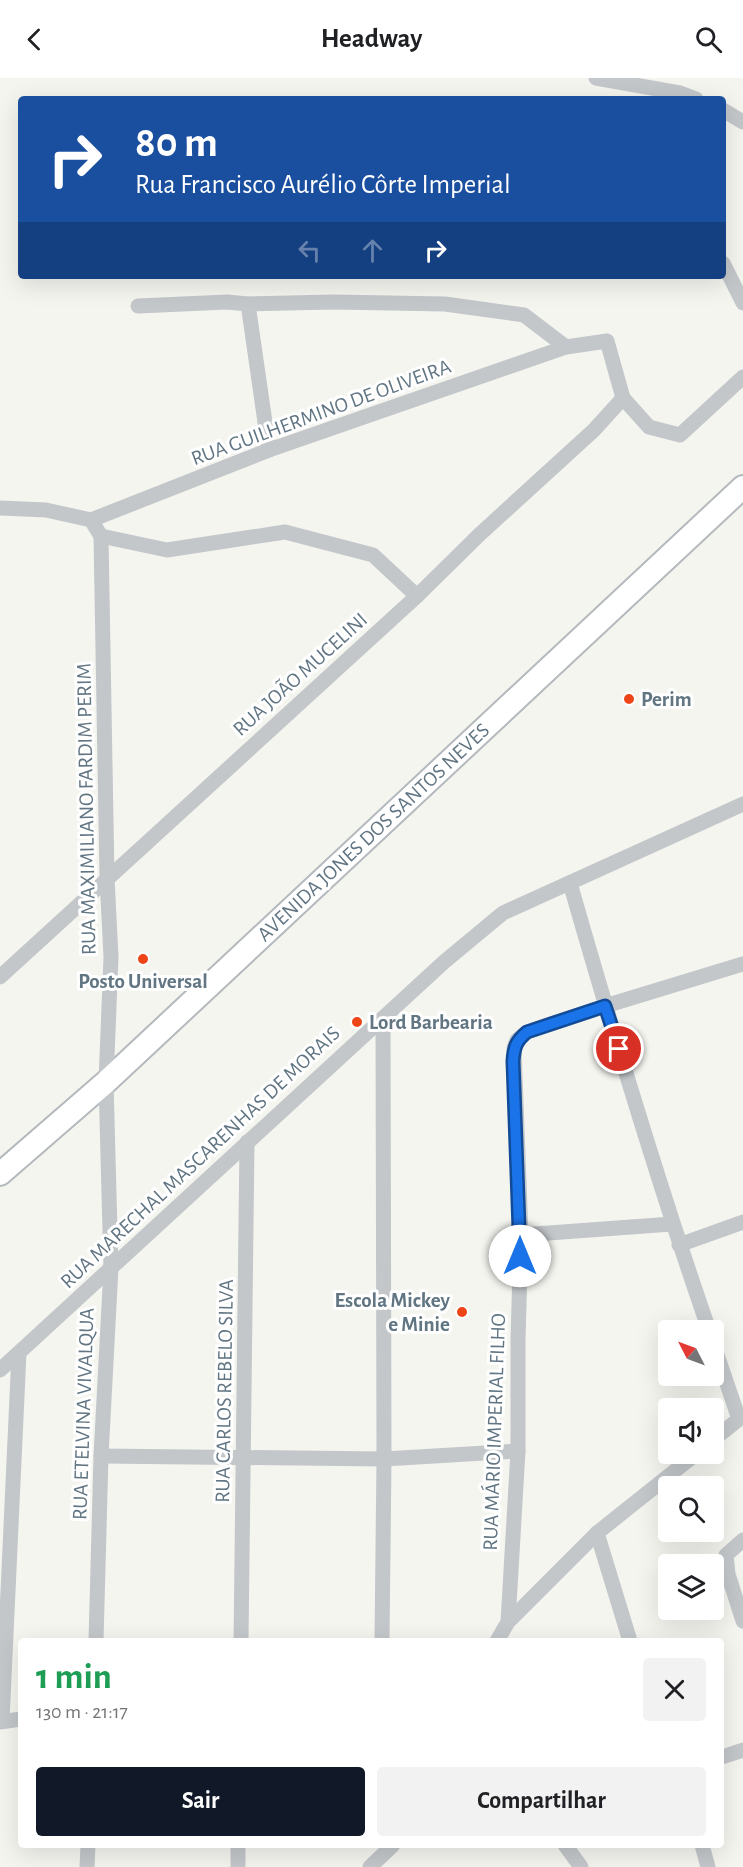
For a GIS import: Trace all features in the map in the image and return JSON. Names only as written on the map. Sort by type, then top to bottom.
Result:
[{"type":"main road","name":"AVENIDA JONES DOS SANTOS NEVES","points":[[0,1174],[106,1082],[743,487]]},
{"type":"street","points":[[596,78],[688,96]]},
{"type":"street","points":[[726,112],[743,122]]},
{"type":"street","points":[[726,269],[743,303]]},
{"type":"street","points":[[138,306],[227,302],[248,304],[334,302],[446,304],[524,315],[566,347]]},
{"type":"street","points":[[248,304],[269,450]]},
{"type":"street","name":"RUA GUILHERMINO DE OLIVEIRA","points":[[91,519],[269,450],[566,347],[607,341],[623,398]]},
{"type":"street","points":[[623,398],[649,427],[680,435],[743,377]]},
{"type":"street","name":"RUA JOÃO MUCELINI","points":[[0,977],[417,596],[594,430],[623,398]]},
{"type":"street","points":[[0,508],[46,510],[91,519],[101,536],[167,550],[285,532],[373,555],[417,596]]},
{"type":"street","name":"RUA MAXIMILIANO FARDIM PERIM","points":[[101,536],[107,878],[111,957],[106,1082]]},
{"type":"street","name":"RUA MARECHAL MASCARENHAS DE MORAIS","points":[[0,1370],[444,962],[503,913],[743,804]]},
{"type":"street","points":[[570,882],[605,1006],[672,1224],[705,1320]]},
{"type":"street","points":[[605,1006],[743,964]]},
{"type":"street","name":"RUA MÁRIO IMPERIAL FILHO","points":[[508,1622],[518,1451],[521,1235],[514,1048],[517,1040],[527,1032],[605,1006]]},
{"type":"street","points":[[382,1638],[383,1018]]},
{"type":"street","name":"RUA ETELVINA VIVALQUA","points":[[96,1638],[101,1456],[111,1268],[106,1082]]},
{"type":"street","name":"RUA CARLOS REBELO SILVA","points":[[241,1638],[247,1142]]},
{"type":"street","points":[[679,1245],[743,1222]]},
{"type":"street","points":[[521,1235],[672,1224]]},
{"type":"street","points":[[18,1719],[1,1721],[19,1353]]},
{"type":"street","points":[[724,1373],[741,1420],[724,1432]]},
{"type":"street","points":[[101,1456],[384,1459],[518,1451]]},
{"type":"street","points":[[498,1638],[508,1622],[597,1533],[683,1464]]},
{"type":"street","points":[[597,1533],[629,1638]]},
{"type":"street","points":[[743,1540],[726,1555],[728,1574],[743,1621]]},
{"type":"street","points":[[724,1756],[743,1750]]},
{"type":"street","points":[[87,1867],[88,1848]]},
{"type":"street","points":[[238,1848],[238,1867]]},
{"type":"street","points":[[378,1859],[390,1848]]},
{"type":"street","points":[[567,1848],[581,1867]]},
{"type":"street","points":[[703,1848],[708,1867]]},
{"type":"place","name":"Perim","points":[[629,699]]},
{"type":"place","name":"Posto Universal","points":[[143,959]]},
{"type":"place","name":"Lord Barbearia","points":[[357,1022]]},
{"type":"place","name":"Escola Mickey e Minie","points":[[462,1312]]},
{"type":"route","points":[[520,1256],[513,1061],[517,1040],[527,1032],[605,1006],[619,1049]]}]
